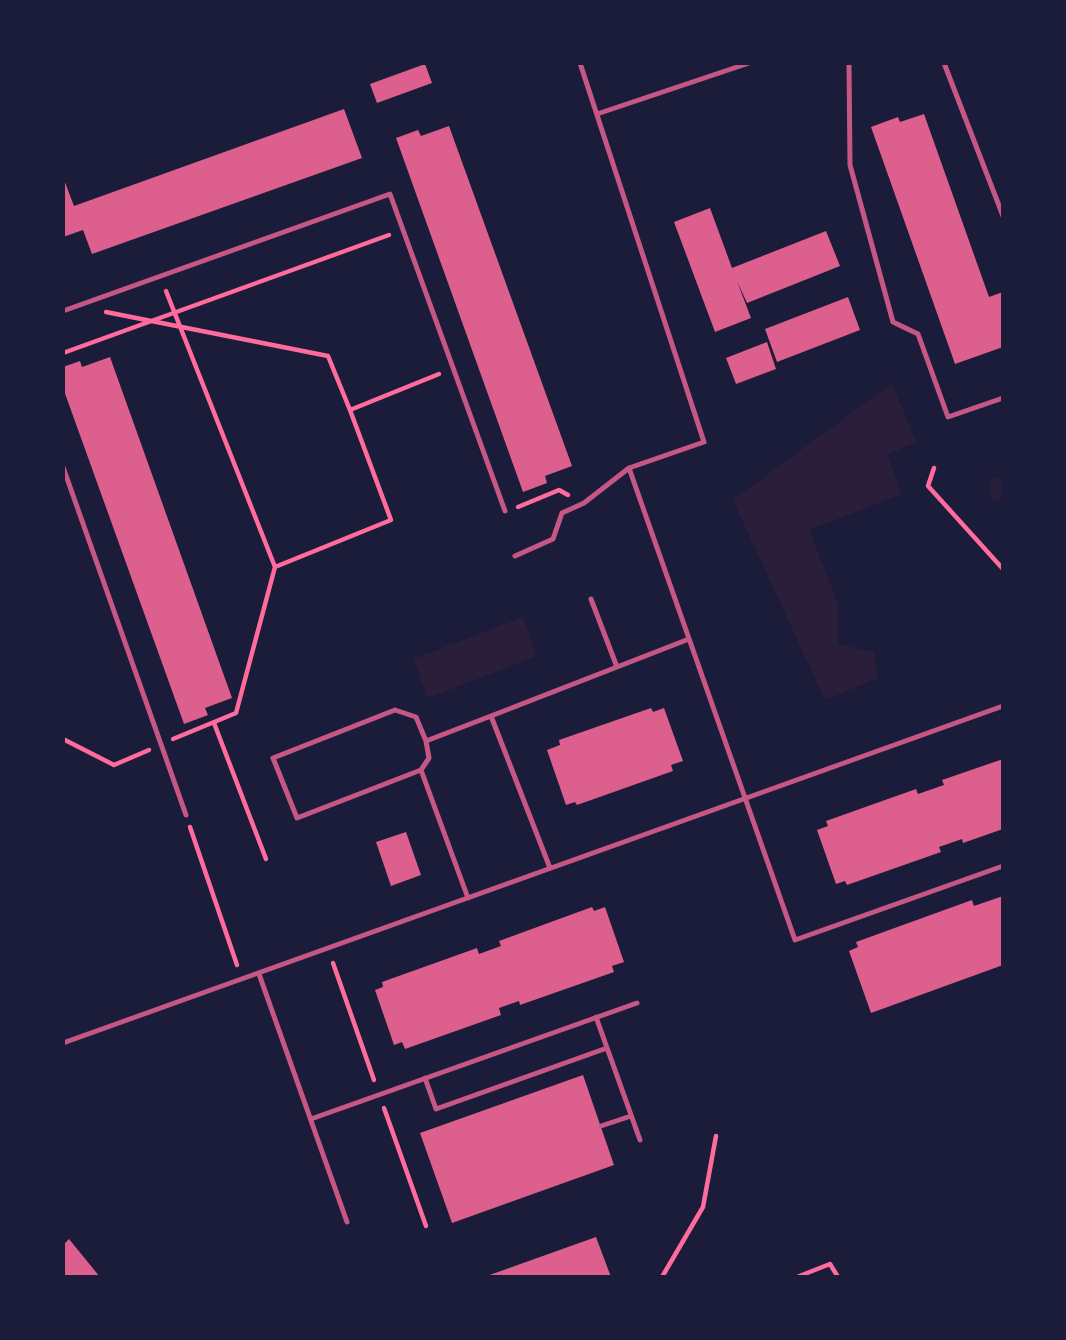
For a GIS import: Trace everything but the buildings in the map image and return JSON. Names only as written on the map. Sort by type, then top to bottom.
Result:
[{"type":"lane","points":[[515,556],[553,539],[562,513],[584,503],[629,468],[704,442],[580,63]]},
{"type":"lane","points":[[597,114],[750,63]]},
{"type":"lane","points":[[849,63],[850,165],[893,322],[919,334],[948,417],[1003,398]]},
{"type":"lane","points":[[944,63],[1003,216]]},
{"type":"lane","points":[[63,311],[390,194],[505,511]]},
{"type":"lane","points":[[63,467],[186,815]]},
{"type":"lane","points":[[629,468],[795,940],[1003,866]]},
{"type":"lane","points":[[592,599],[617,667]]},
{"type":"lane","points":[[426,741],[690,639]]},
{"type":"lane","points":[[63,1043],[1003,706]]},
{"type":"lane","points":[[396,710],[415,717],[426,741],[429,758],[421,770],[297,818],[273,758],[396,710]]},
{"type":"lane","points":[[492,716],[550,868]]},
{"type":"lane","points":[[421,770],[468,898]]},
{"type":"lane","points":[[259,974],[347,1222]]},
{"type":"lane","points":[[311,1119],[637,1003]]},
{"type":"lane","points":[[596,1017],[640,1140]]},
{"type":"lane","points":[[425,1078],[436,1109],[607,1048]]},
{"type":"lane","points":[[601,1126],[631,1116]]},
{"type":"path","points":[[63,353],[402,230]]},
{"type":"path","points":[[63,739],[114,765],[236,713],[275,567],[161,276]]},
{"type":"path","points":[[76,306],[328,356],[391,520],[275,567]]},
{"type":"path","points":[[350,410],[452,368]]},
{"type":"path","points":[[934,468],[928,486],[1003,569]]},
{"type":"path","points":[[505,511],[559,490],[584,503]]},
{"type":"path","points":[[214,723],[266,859]]},
{"type":"path","points":[[186,815],[241,979]]},
{"type":"path","points":[[662,1277],[703,1208],[716,1136]]},
{"type":"path","points":[[797,1277],[830,1264],[838,1277]]},
{"type":"shaded area","points":[[892,383],[916,442],[887,455],[902,494],[809,530],[838,603],[838,644],[874,652],[878,678],[825,700],[733,500]]},
{"type":"shaded area","points":[[1003,476],[1003,498],[992,501],[990,480]]},
{"type":"shaded area","points":[[523,617],[537,656],[428,698],[413,659]]}]
